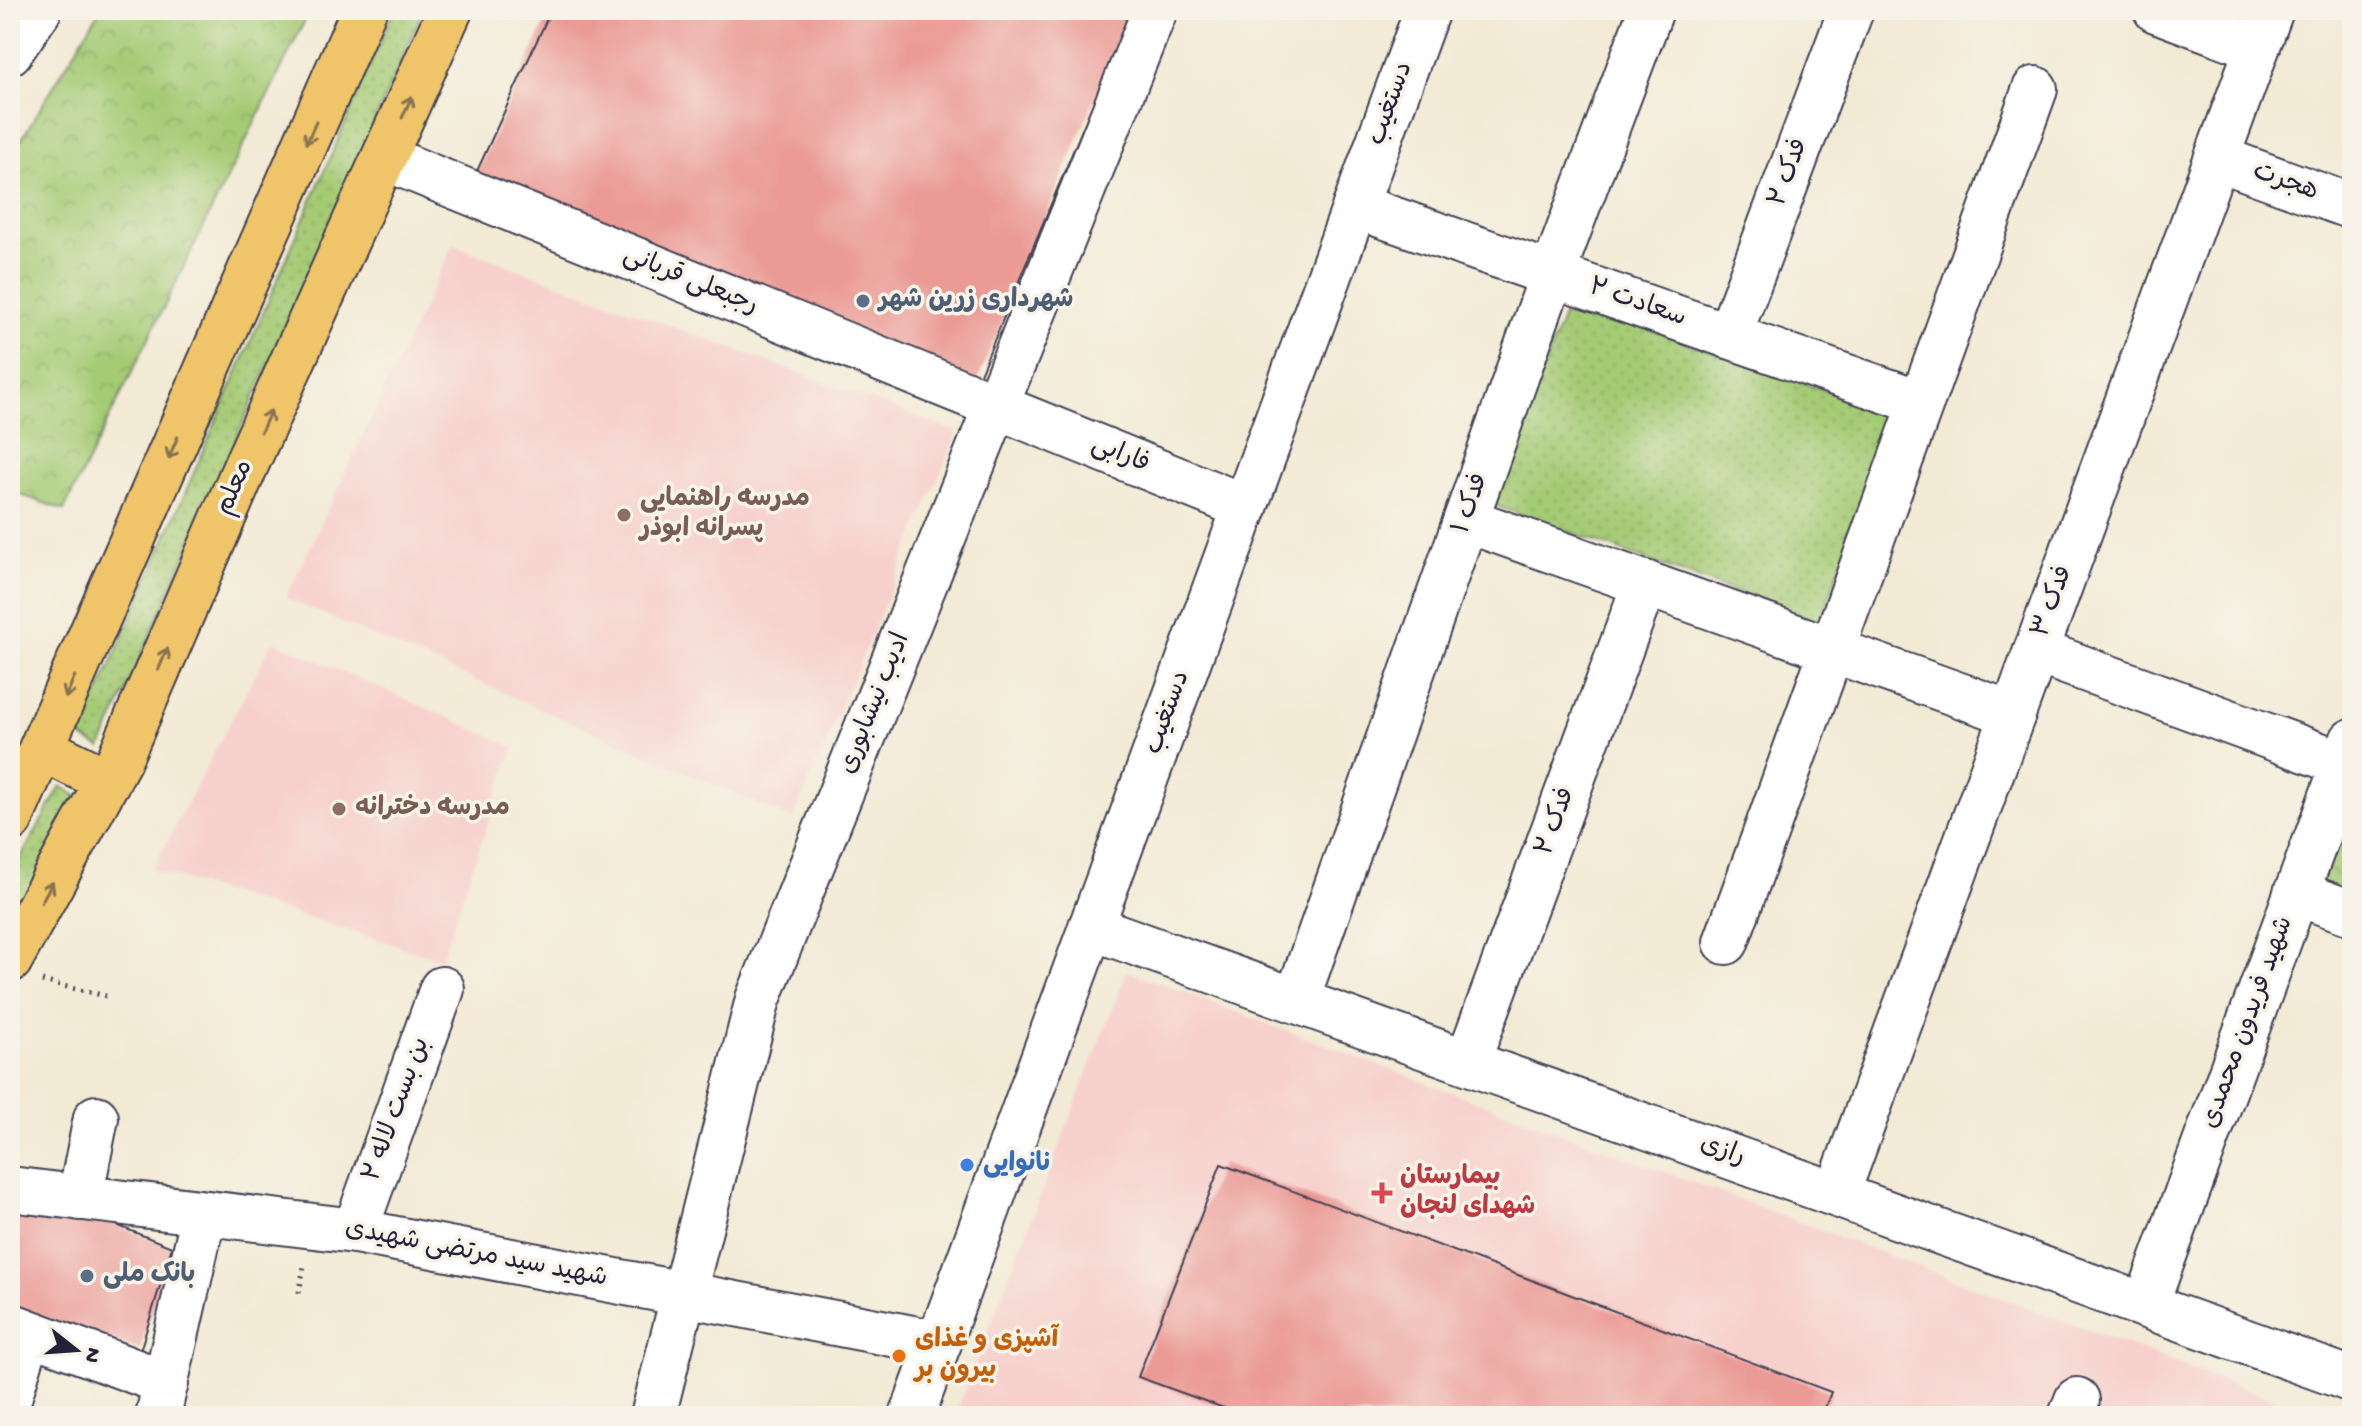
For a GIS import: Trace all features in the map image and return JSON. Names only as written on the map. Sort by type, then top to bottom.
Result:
[{"type":"main road","points":[[10,820],[364,10]]},
{"type":"main road","name":"معلم","points":[[24,970],[450,10]]},
{"type":"main road","points":[[43,749],[108,781]]},
{"type":"street","points":[[10,52],[39,10]]},
{"type":"street","name":"ادیب نیشابوری","points":[[653,1416],[758,999],[1155,10]]},
{"type":"street","name":"دستغیب","points":[[912,1416],[1427,10]]},
{"type":"street","name":"فدک ۱","points":[[1297,999],[1552,275],[1651,10]]},
{"type":"street","name":"فدک ۲","points":[[1729,336],[1851,10]]},
{"type":"street","points":[[2156,10],[2264,29]]},
{"type":"street","name":"فدک ۳","points":[[1837,1194],[2264,29]]},
{"type":"street","points":[[1726,942],[1919,402],[2035,89]]},
{"type":"street","name":"رجبعلی قربانی","points":[[385,158],[995,406]]},
{"type":"street","name":"هجرت","points":[[2217,158],[2352,207]]},
{"type":"street","name":"سعادت ۲","points":[[1355,206],[1919,402]]},
{"type":"street","name":"فارابی","points":[[995,406],[1245,507]]},
{"type":"street","points":[[1466,520],[2013,714]]},
{"type":"street","name":"فدک ۲","points":[[1468,1061],[1645,583]]},
{"type":"street","points":[[2036,651],[2348,752]]},
{"type":"street","name":"شهید فریدون محمدی","points":[[2146,1305],[2348,752]]},
{"type":"street","points":[[2296,893],[2352,913]]},
{"type":"street","name":"رازی","points":[[1091,927],[2352,1380]]},
{"type":"street","name":"بن بست لاله ۲","points":[[355,1231],[442,989]]},
{"type":"street","points":[[80,1198],[96,1118]]},
{"type":"street","name":"شهید سید مرتضی شهیدی","points":[[10,1189],[355,1231],[939,1343]]},
{"type":"street","points":[[10,1395],[20,1329],[162,1399],[204,1213]]},
{"type":"path","points":[[24,970],[106,996]]},
{"type":"shaded area","name":"مدرسه راهنمایی پسرانه ابوذر","points":[[453,245],[958,432],[793,819],[286,598]]},
{"type":"shaded area","name":"مدرسه دخترانه","points":[[273,641],[514,747],[441,959],[152,870]]},
{"type":"shaded area","name":"بیمارستان شهدای لنجان","points":[[1127,971],[2318,1416],[955,1416]]},
{"type":"green space","points":[[100,10],[310,10],[64,510],[10,491],[10,158]]},
{"type":"green space","points":[[394,10],[423,10],[101,748],[80,736]]},
{"type":"green space","points":[[1568,302],[1895,414],[1820,622],[1494,505]]},
{"type":"green space","points":[[61,786],[82,799],[10,925],[10,877]]},
{"type":"green space","points":[[2352,786],[2352,895],[2317,882]]},
{"type":"building","name":"شهرداری زرین شهر","points":[[551,10],[1132,10],[966,408],[466,195]]},
{"type":"building","points":[[1221,1164],[1831,1392],[1822,1416],[1246,1416],[1138,1377]]},
{"type":"building","name":"بانک ملی","points":[[10,1210],[91,1215],[172,1247],[140,1351],[10,1305]]},
{"type":"place","name":"شهرداری زرین شهر","points":[[863,301]]},
{"type":"place","name":"مدرسه راهنمایی پسرانه ابوذر","points":[[624,515]]},
{"type":"place","name":"مدرسه دخترانه","points":[[339,809]]},
{"type":"place","name":"نانوایی","points":[[967,1165]]},
{"type":"place","name":"بیمارستان شهدای لنجان","points":[[1382,1193]]},
{"type":"place","name":"بانک ملی","points":[[87,1276]]},
{"type":"place","name":"آشپزی و غذای بیرون بر","points":[[899,1356]]}]
